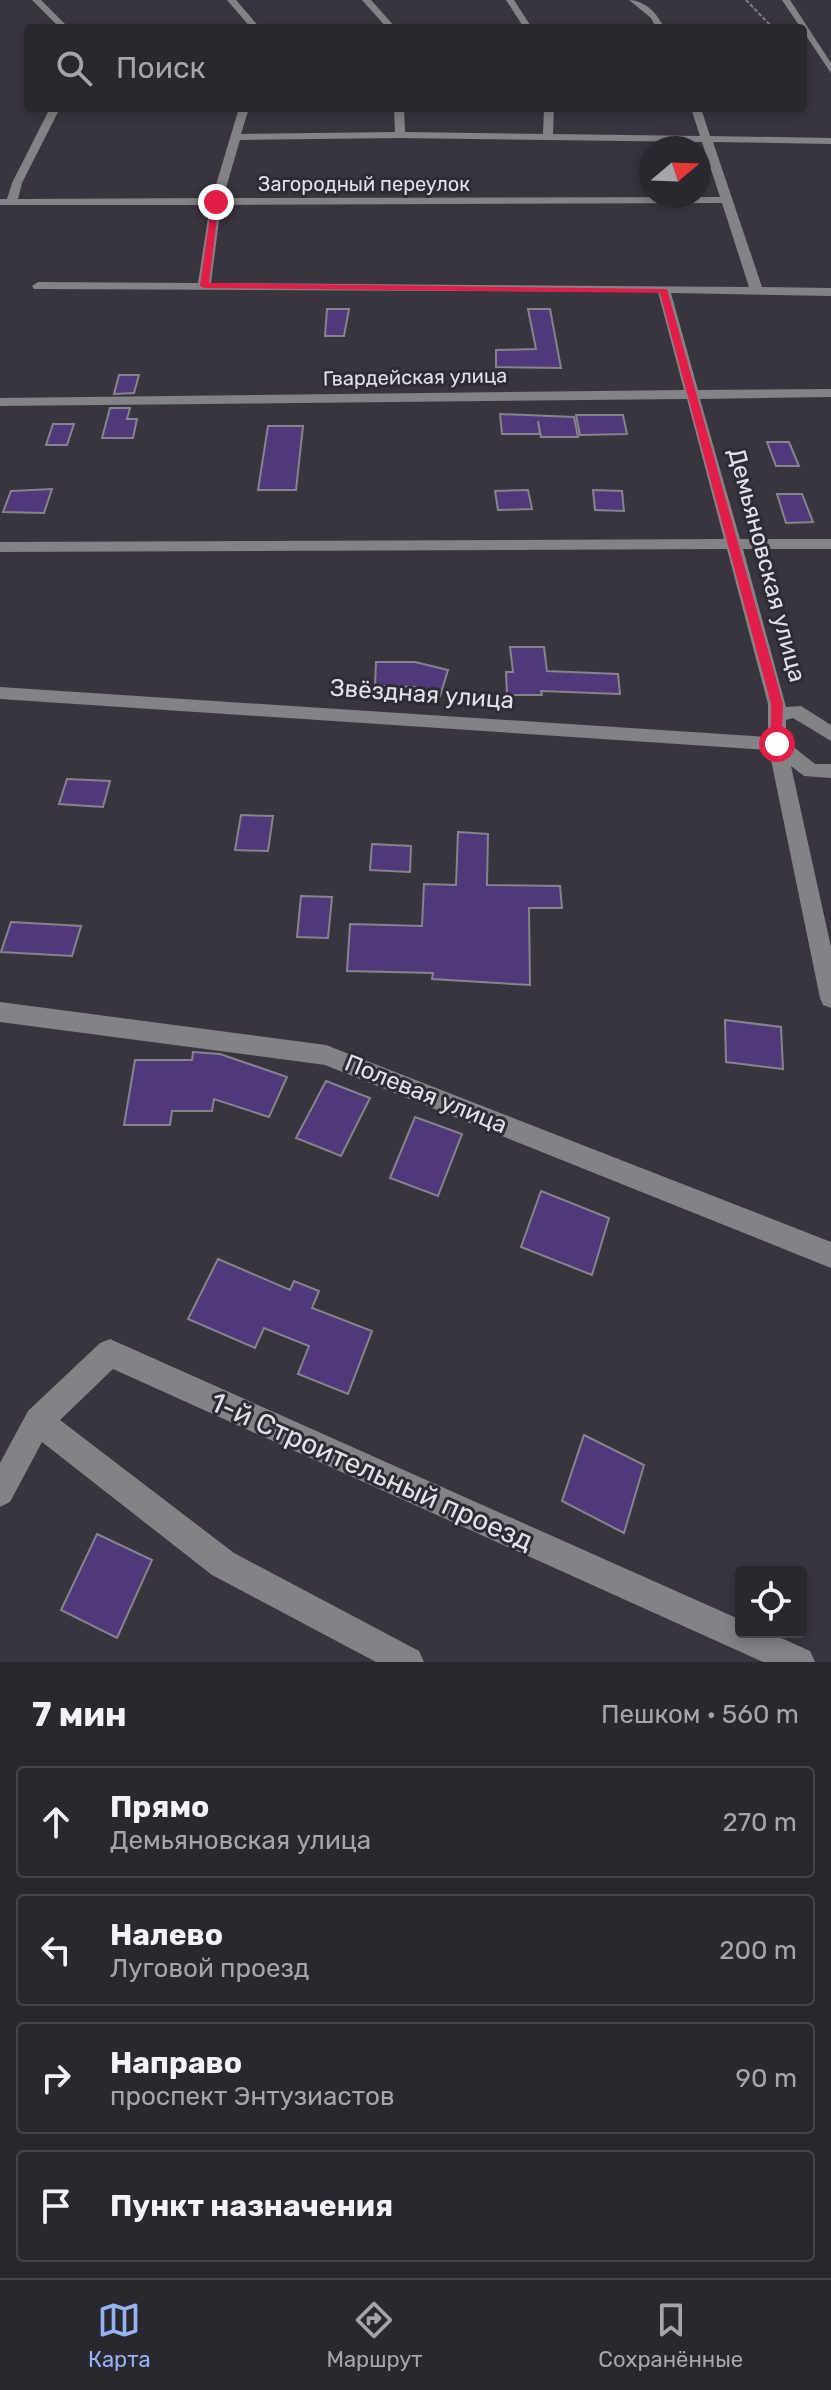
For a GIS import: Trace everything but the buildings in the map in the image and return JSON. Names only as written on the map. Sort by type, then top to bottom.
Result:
[{"type":"street","points":[[36,0],[61,24]]},
{"type":"street","points":[[231,0],[252,24]]},
{"type":"street","points":[[366,0],[388,24]]},
{"type":"street","points":[[510,0],[525,24]]},
{"type":"street","points":[[633,0],[655,17],[658,24]]},
{"type":"street","points":[[786,0],[801,24]]},
{"type":"street","points":[[807,33],[831,70]]},
{"type":"street","points":[[6,202],[53,112]]},
{"type":"street","points":[[204,286],[216,202],[243,112]]},
{"type":"street","points":[[399,112],[400,135]]},
{"type":"street","points":[[548,137],[549,112]]},
{"type":"street","points":[[698,112],[704,126],[704,136]]},
{"type":"street","points":[[237,137],[400,135],[639,138]]},
{"type":"street","points":[[711,139],[831,141]]},
{"type":"street","points":[[711,157],[757,292]]},
{"type":"street","name":"Загородный переулок","points":[[6,202],[728,200]]},
{"type":"street","points":[[38,286],[831,292]]},
{"type":"street","name":"Демьяновская улица","points":[[664,291],[695,394],[777,704],[777,744],[831,998]]},
{"type":"street","name":"Гвардейская улица","points":[[0,402],[831,393]]},
{"type":"street","points":[[0,547],[831,544]]},
{"type":"street","name":"Звёздная улица","points":[[0,693],[777,744]]},
{"type":"street","points":[[777,716],[795,711],[831,734]]},
{"type":"street","points":[[777,744],[811,771],[831,771]]},
{"type":"street","name":"Полевая улица","points":[[0,1012],[326,1055],[831,1255]]},
{"type":"street","name":"1-й Строительный проезд","points":[[0,1492],[38,1421],[110,1353],[799,1662]]},
{"type":"street","points":[[38,1421],[223,1564],[408,1662]]},
{"type":"path","points":[[746,0],[769,24]]},
{"type":"route","points":[[216,202],[204,286],[628,288],[664,291],[695,394],[777,704],[777,744]]}]
